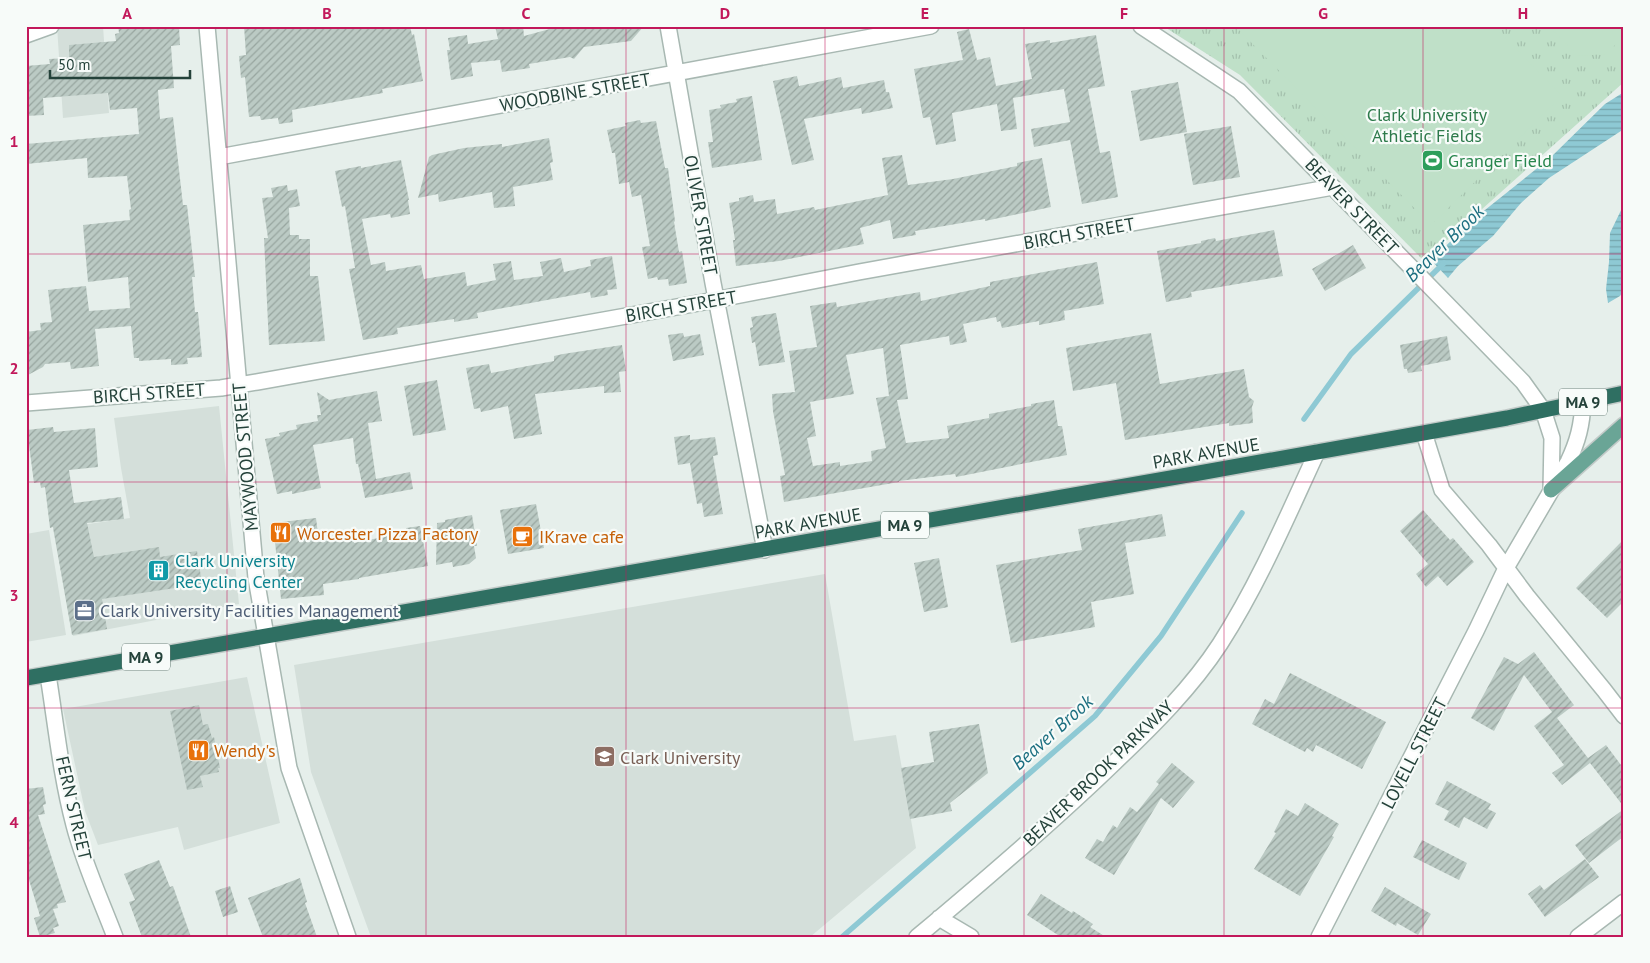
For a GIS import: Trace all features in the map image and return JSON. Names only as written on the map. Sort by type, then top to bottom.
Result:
[{"type":"highway","name":"PARK AVENUE","points":[[26,678],[766,550],[1424,433],[1507,418],[1624,393]]},
{"type":"main road","points":[[1551,490],[1624,425]]},
{"type":"street","points":[[26,35],[51,26]]},
{"type":"street","name":"MAYWOOD STREET","points":[[207,26],[256,578],[289,768],[348,937]]},
{"type":"street","name":"OLIVER STREET","points":[[668,26],[716,300],[766,550]]},
{"type":"street","name":"WOODBINE STREET","points":[[219,157],[931,26]]},
{"type":"street","name":"BEAVER STREET","points":[[1141,26],[1239,91],[1523,382],[1543,410],[1552,438],[1551,490]]},
{"type":"street","name":"BIRCH STREET","points":[[26,403],[221,388],[1333,187]]},
{"type":"street","name":"LOVELL STREET","points":[[1319,937],[1476,631],[1506,568],[1577,444],[1582,424],[1583,402]]},
{"type":"street","points":[[1424,433],[1442,490],[1489,545],[1535,606],[1624,716]]},
{"type":"street","name":"BEAVER BROOK PARKWAY","points":[[917,937],[1042,830],[1102,775],[1141,737],[1198,674],[1219,645],[1243,606],[1272,552],[1317,452]]},
{"type":"street","name":"FERN STREET","points":[[48,674],[74,826],[83,857],[115,937]]},
{"type":"street","points":[[1578,937],[1624,902]]},
{"type":"street","points":[[939,918],[971,937]]},
{"type":"shaded area","points":[[57,26],[103,26],[109,113],[63,118]]},
{"type":"shaded area","points":[[219,406],[239,604],[73,636],[53,529],[130,518],[114,418]]},
{"type":"shaded area","points":[[49,530],[66,635],[26,642],[26,534]]},
{"type":"shaded area","name":"Clark University","points":[[825,574],[854,741],[896,735],[916,848],[810,937],[371,937],[311,772],[294,665]]},
{"type":"shaded area","points":[[247,677],[280,823],[184,850],[178,827],[98,845],[85,811],[63,709]]},
{"type":"green space","name":"Granger Field","points":[[1163,26],[1624,26],[1624,82],[1424,261],[1240,75]]},
{"type":"green space","name":"Granger Field","points":[[1235,26],[1494,26],[1562,96],[1431,225]]},
{"type":"green space","points":[[1549,26],[1624,26],[1624,36],[1606,54],[1578,56]]},
{"type":"water","name":"Beaver Brook","points":[[1624,92],[1624,129],[1549,178],[1521,203],[1493,236],[1458,266],[1448,278],[1431,260],[1475,218],[1550,158],[1605,104]]},
{"type":"water","points":[[1624,204],[1624,290],[1620,296],[1608,303],[1606,289],[1610,233]]},
{"type":"building","points":[[118,26],[179,26],[180,45],[171,46],[174,88],[158,90],[160,119],[173,117],[183,205],[187,205],[195,277],[192,277],[195,312],[198,312],[202,357],[187,358],[188,364],[171,365],[171,359],[139,361],[139,358],[134,358],[131,326],[95,329],[99,366],[71,369],[70,362],[45,364],[26,376],[26,332],[41,330],[40,323],[52,322],[48,290],[86,286],[89,311],[130,308],[128,277],[88,282],[83,225],[130,220],[129,210],[131,209],[127,176],[88,178],[87,158],[26,164],[26,144],[139,134],[137,108],[110,110],[108,93],[43,98],[44,115],[26,116],[26,66],[50,64],[49,59],[69,58],[69,45],[116,41],[115,34],[119,33]]},
{"type":"building","points":[[244,26],[410,26],[412,35],[414,34],[423,81],[382,89],[383,93],[292,110],[293,122],[279,124],[278,118],[261,120],[260,116],[249,117],[245,77],[241,78],[239,56],[246,55]]},
{"type":"building","points":[[495,26],[523,26],[524,36],[561,26],[644,26],[631,41],[584,47],[574,59],[570,57],[529,64],[530,68],[502,72],[500,60],[471,63],[473,76],[451,80],[447,50],[450,50],[448,38],[467,35],[468,44],[498,39]]},
{"type":"building","points":[[969,29],[977,60],[990,57],[996,86],[1032,79],[1025,44],[1050,40],[1050,43],[1096,35],[1105,86],[1088,89],[1100,153],[1110,151],[1118,197],[1082,204],[1070,140],[1034,147],[1031,129],[1070,122],[1064,89],[1013,98],[1017,129],[1001,131],[997,104],[952,113],[956,141],[936,145],[930,117],[923,118],[914,69],[963,60],[957,32]]},
{"type":"building","points":[[797,76],[799,86],[841,77],[843,88],[884,80],[886,92],[889,92],[893,108],[862,114],[861,108],[804,119],[814,160],[792,165],[773,81]]},
{"type":"building","points":[[1178,82],[1187,132],[1140,141],[1131,91]]},
{"type":"building","points":[[752,96],[762,160],[712,168],[708,142],[713,142],[709,110],[721,108],[720,105],[737,102],[736,99]]},
{"type":"building","points":[[640,120],[641,123],[656,121],[665,168],[668,168],[674,222],[679,252],[682,251],[687,283],[669,286],[668,279],[658,280],[657,277],[648,279],[642,247],[650,246],[641,195],[632,197],[629,182],[619,184],[615,153],[612,153],[607,130],[626,126],[625,123]]},
{"type":"building","points":[[1231,126],[1240,177],[1193,185],[1184,134]]},
{"type":"building","points":[[549,138],[553,162],[550,163],[553,180],[513,187],[515,206],[494,208],[492,192],[439,202],[438,194],[418,198],[429,157],[432,155],[464,148],[502,144],[502,147]]},
{"type":"building","points":[[902,155],[908,185],[953,179],[1017,166],[1017,163],[1042,158],[1051,207],[985,221],[985,219],[915,231],[916,235],[893,239],[890,220],[860,228],[864,244],[779,261],[736,266],[733,240],[735,240],[729,203],[739,201],[739,198],[753,195],[754,202],[775,199],[777,214],[814,207],[815,210],[888,195],[882,158]]},
{"type":"building","points":[[401,160],[410,214],[391,218],[390,214],[362,219],[371,265],[385,262],[386,271],[421,265],[424,279],[465,272],[467,286],[496,280],[493,264],[511,261],[514,280],[543,276],[540,262],[561,258],[564,272],[591,266],[590,260],[612,256],[617,289],[607,290],[608,295],[591,298],[590,292],[477,313],[478,318],[454,322],[454,319],[397,328],[398,334],[363,340],[349,269],[355,268],[345,206],[342,207],[335,171]]},
{"type":"building","points":[[287,185],[288,191],[297,189],[300,206],[289,208],[290,235],[299,235],[299,239],[310,239],[310,276],[318,276],[325,341],[269,345],[264,238],[268,238],[262,198],[273,197],[271,188]]},
{"type":"building","points":[[1274,230],[1283,276],[1191,292],[1192,297],[1166,302],[1157,251],[1201,243],[1201,241],[1215,238],[1216,241]]},
{"type":"building","points":[[1353,245],[1366,268],[1325,291],[1312,269]]},
{"type":"building","points":[[1097,262],[1104,304],[1064,311],[1065,320],[1039,325],[1039,321],[1002,328],[1000,321],[997,322],[996,317],[963,324],[967,342],[950,345],[949,336],[900,345],[908,399],[897,400],[906,443],[949,438],[947,426],[989,418],[989,414],[1054,400],[1058,426],[1062,426],[1067,455],[956,477],[955,474],[899,481],[784,502],[780,476],[785,475],[773,411],[772,394],[795,392],[789,351],[817,347],[810,306],[836,302],[837,307],[920,292],[921,301],[990,286],[990,282]],"holes":[[[883,348],[889,396],[876,398],[886,448],[871,451],[872,461],[840,466],[840,462],[813,466],[807,438],[816,436],[810,402],[854,394],[846,355]]]},
{"type":"building","points":[[776,313],[785,362],[759,366],[755,342],[752,343],[750,328],[753,327],[751,317]]},
{"type":"building","points":[[683,333],[684,337],[700,334],[704,355],[673,361],[668,335]]},
{"type":"building","points":[[1151,333],[1160,384],[1244,369],[1249,397],[1254,401],[1252,407],[1253,423],[1229,426],[1229,423],[1125,440],[1116,383],[1073,391],[1066,348]]},
{"type":"building","points":[[1447,336],[1451,360],[1421,366],[1422,371],[1408,373],[1407,369],[1404,369],[1400,345]]},
{"type":"building","points":[[622,345],[626,371],[619,372],[621,392],[604,393],[604,386],[535,394],[542,434],[514,439],[508,406],[481,412],[480,408],[474,409],[466,368],[489,364],[491,373],[554,361],[554,356],[563,354]]},
{"type":"building","points":[[437,380],[446,430],[413,436],[404,386]]},
{"type":"building","points":[[377,391],[382,421],[368,423],[376,479],[410,472],[413,489],[365,498],[358,464],[356,464],[353,438],[313,445],[321,488],[292,494],[292,491],[277,494],[265,439],[280,436],[279,433],[297,429],[296,425],[318,421],[317,415],[321,415],[317,392],[329,400]]},
{"type":"building","points":[[53,427],[54,432],[95,428],[98,467],[69,470],[74,503],[121,497],[124,519],[87,523],[94,557],[159,547],[160,557],[197,551],[202,584],[102,599],[107,629],[72,635],[53,527],[50,528],[45,487],[41,488],[40,482],[34,483],[27,430]]},
{"type":"building","points":[[690,435],[690,440],[715,437],[718,455],[713,456],[723,514],[704,517],[702,503],[697,504],[690,463],[678,465],[674,437]]},
{"type":"building","points":[[536,504],[544,548],[508,554],[500,510]]},
{"type":"building","points":[[1423,510],[1450,540],[1453,538],[1474,562],[1447,586],[1438,576],[1426,587],[1416,574],[1428,564],[1400,531]]},
{"type":"building","points":[[1162,514],[1166,536],[1125,543],[1134,594],[1091,602],[1095,627],[1011,643],[996,565],[1082,550],[1078,529]]},
{"type":"building","points":[[472,515],[477,546],[474,546],[476,558],[469,564],[453,567],[452,562],[436,565],[437,523]]},
{"type":"building","points":[[316,518],[319,542],[353,537],[354,543],[407,532],[406,528],[420,526],[428,566],[323,584],[324,595],[281,599],[273,523]]},
{"type":"building","points":[[1624,539],[1624,601],[1607,618],[1576,588]]},
{"type":"building","points":[[939,558],[948,607],[924,612],[914,563]]},
{"type":"building","points":[[1534,652],[1574,705],[1557,718],[1588,758],[1606,745],[1624,769],[1624,807],[1590,763],[1562,785],[1552,773],[1564,765],[1534,726],[1552,712],[1524,675],[1494,731],[1471,718],[1504,657],[1518,664]]},
{"type":"building","points":[[1290,673],[1386,722],[1362,769],[1316,745],[1313,752],[1307,748],[1305,752],[1252,724],[1265,699],[1274,704]]},
{"type":"building","name":"Wendy's","points":[[199,705],[203,725],[208,724],[212,738],[214,737],[220,768],[218,768],[219,772],[200,776],[203,787],[187,790],[170,711]]},
{"type":"building","points":[[979,724],[988,773],[950,803],[952,811],[910,819],[901,768],[934,762],[929,732]]},
{"type":"building","points":[[1172,763],[1195,782],[1173,808],[1161,798],[1114,875],[1085,858],[1097,839],[1103,842],[1113,825],[1117,828],[1130,807],[1137,812],[1159,784],[1156,782]]},
{"type":"building","points":[[1447,781],[1491,804],[1488,809],[1496,813],[1487,829],[1464,817],[1459,828],[1444,820],[1449,811],[1435,804]]},
{"type":"building","points":[[43,787],[46,804],[43,805],[45,814],[38,815],[66,902],[57,904],[58,908],[53,909],[59,926],[53,928],[55,933],[40,937],[34,918],[40,916],[26,870],[26,789]]},
{"type":"building","points":[[1305,803],[1339,824],[1332,836],[1334,837],[1300,896],[1254,869],[1276,833],[1274,832],[1286,809],[1298,816]]},
{"type":"building","points":[[1624,809],[1624,836],[1589,863],[1575,845]]},
{"type":"building","points":[[1422,840],[1467,863],[1459,880],[1413,857]]},
{"type":"building","points":[[1585,859],[1599,877],[1545,917],[1528,894],[1540,885],[1544,890]]},
{"type":"building","points":[[159,860],[170,887],[173,886],[191,937],[142,937],[129,902],[135,900],[124,874]]},
{"type":"building","points":[[300,878],[307,902],[305,903],[317,937],[263,937],[248,898]]},
{"type":"building","points":[[230,886],[238,912],[223,917],[215,891]]},
{"type":"building","points":[[1385,887],[1431,914],[1418,935],[1397,923],[1396,926],[1371,911]]},
{"type":"building","points":[[1041,894],[1093,924],[1090,927],[1106,937],[1061,937],[1027,915]]},
{"type":"waterway","name":"Beaver Brook","points":[[1304,419],[1351,354],[1444,263]]},
{"type":"waterway","name":"Beaver Brook","points":[[842,937],[1095,716],[1161,636],[1242,513]]},
{"type":"place","name":"Granger Field","points":[[1432,160]]},
{"type":"place","name":"Worcester Pizza Factory","points":[[281,533]]},
{"type":"place","name":"IKrave cafe","points":[[523,536]]},
{"type":"place","name":"Clark University Recycling Center","points":[[159,570]]},
{"type":"place","name":"Clark University Facilities Management","points":[[84,610]]},
{"type":"place","name":"Wendy's","points":[[198,750]]},
{"type":"place","name":"Clark University","points":[[604,757]]},
{"type":"park label","name":"Clark University Athletic Fields","points":[[1427,124]]}]
